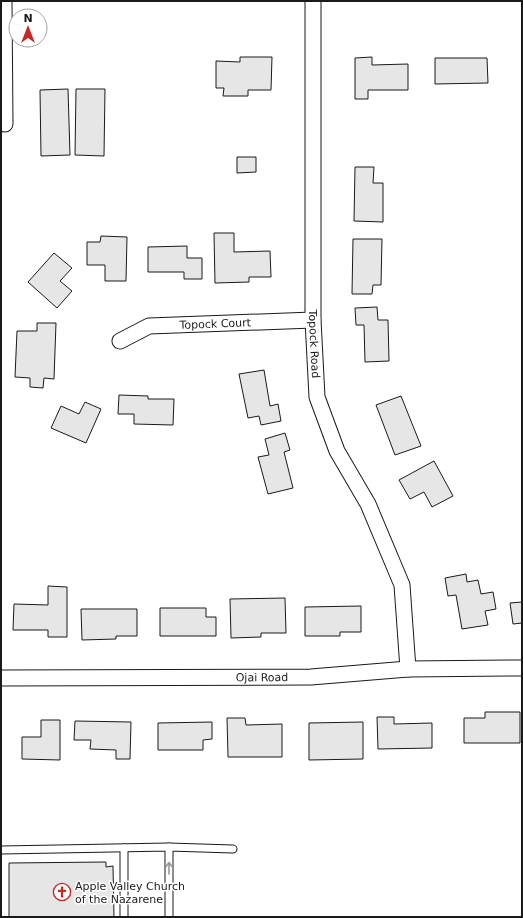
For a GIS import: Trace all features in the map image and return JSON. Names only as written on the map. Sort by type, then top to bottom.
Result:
[{"type":"street","points":[[4,1],[5,124]]},
{"type":"street","name":"Topock Road","points":[[313,1],[313,320],[317,397],[336,451],[368,504],[402,585],[408,669]]},
{"type":"street","name":"Topock Court","points":[[120,341],[149,326],[313,320]]},
{"type":"street","name":"Ojai Road","points":[[1,678],[311,677],[408,669],[522,668]]},
{"type":"lane","points":[[169,917],[170,847]]},
{"type":"lane","points":[[1,850],[170,847],[233,849]]},
{"type":"lane","points":[[124,848],[124,917]]},
{"type":"building","points":[[240,57],[272,57],[271,90],[248,90],[248,96],[223,96],[224,88],[216,88],[216,61],[240,62]]},
{"type":"building","points":[[372,57],[372,65],[408,64],[408,90],[368,90],[368,99],[355,99],[355,58]]},
{"type":"building","points":[[435,58],[487,58],[488,83],[435,84]]},
{"type":"building","points":[[68,89],[70,155],[41,156],[40,90]]},
{"type":"building","points":[[76,89],[105,89],[104,156],[75,155]]},
{"type":"building","points":[[237,157],[256,157],[256,172],[237,173]]},
{"type":"building","points":[[355,167],[374,167],[373,183],[383,183],[383,222],[354,221]]},
{"type":"building","points":[[214,233],[234,233],[234,252],[270,251],[271,277],[249,277],[249,282],[215,283]]},
{"type":"building","points":[[101,236],[127,237],[126,281],[105,281],[105,265],[87,265],[87,242],[100,242]]},
{"type":"building","points":[[353,239],[382,239],[381,285],[373,285],[372,294],[352,294]]},
{"type":"building","points":[[187,246],[187,258],[202,258],[202,279],[184,279],[184,272],[148,272],[148,247]]},
{"type":"building","points":[[54,253],[72,268],[60,281],[72,291],[57,308],[28,282]]},
{"type":"building","points":[[377,307],[378,320],[388,320],[389,361],[365,362],[364,325],[356,325],[355,308]]},
{"type":"building","points":[[37,323],[56,323],[54,379],[44,378],[43,388],[30,387],[30,378],[15,377],[17,331],[37,331]]},
{"type":"building","points":[[264,370],[270,406],[278,404],[281,421],[261,425],[259,416],[248,418],[239,374]]},
{"type":"building","points":[[119,395],[148,396],[148,399],[174,399],[173,425],[134,424],[134,414],[118,414]]},
{"type":"building","points":[[401,396],[421,446],[395,455],[376,405]]},
{"type":"building","points":[[85,402],[101,409],[86,443],[51,428],[61,406],[79,414]]},
{"type":"building","points":[[285,433],[290,450],[284,452],[293,488],[268,494],[258,457],[269,455],[265,439]]},
{"type":"building","points":[[434,461],[453,496],[432,507],[424,492],[410,499],[399,480]]},
{"type":"building","points":[[466,574],[467,582],[478,580],[481,594],[493,592],[496,609],[485,611],[488,625],[462,629],[456,595],[448,596],[445,578]]},
{"type":"building","points":[[48,586],[67,587],[67,637],[48,637],[48,630],[13,630],[14,604],[48,605]]},
{"type":"building","points":[[285,598],[286,633],[261,633],[261,637],[231,638],[230,599]]},
{"type":"building","points":[[522,602],[522,623],[513,624],[510,603]]},
{"type":"building","points":[[361,606],[361,632],[340,632],[340,636],[305,636],[305,607]]},
{"type":"building","points":[[160,608],[206,608],[206,617],[216,617],[216,636],[160,636]]},
{"type":"building","points":[[81,609],[137,609],[137,636],[116,636],[116,639],[82,640]]},
{"type":"building","points":[[485,712],[520,712],[520,743],[464,743],[464,718],[485,718]]},
{"type":"building","points":[[377,717],[394,717],[394,724],[432,723],[432,748],[378,749]]},
{"type":"building","points":[[227,718],[245,718],[246,725],[282,724],[282,757],[228,757]]},
{"type":"building","points":[[41,720],[60,720],[60,760],[22,759],[22,737],[41,737]]},
{"type":"building","points":[[75,721],[131,722],[130,759],[116,759],[116,750],[90,749],[91,740],[74,740]]},
{"type":"building","points":[[212,722],[212,739],[203,740],[203,750],[158,750],[158,723]]},
{"type":"building","points":[[363,722],[363,759],[309,760],[309,723]]},
{"type":"building","name":"Apple Valley Church of the Nazarene","points":[[106,862],[106,867],[113,866],[114,917],[9,917],[9,863]]},
{"type":"place","name":"Apple Valley Church of the Nazarene","points":[[62,892]]}]
